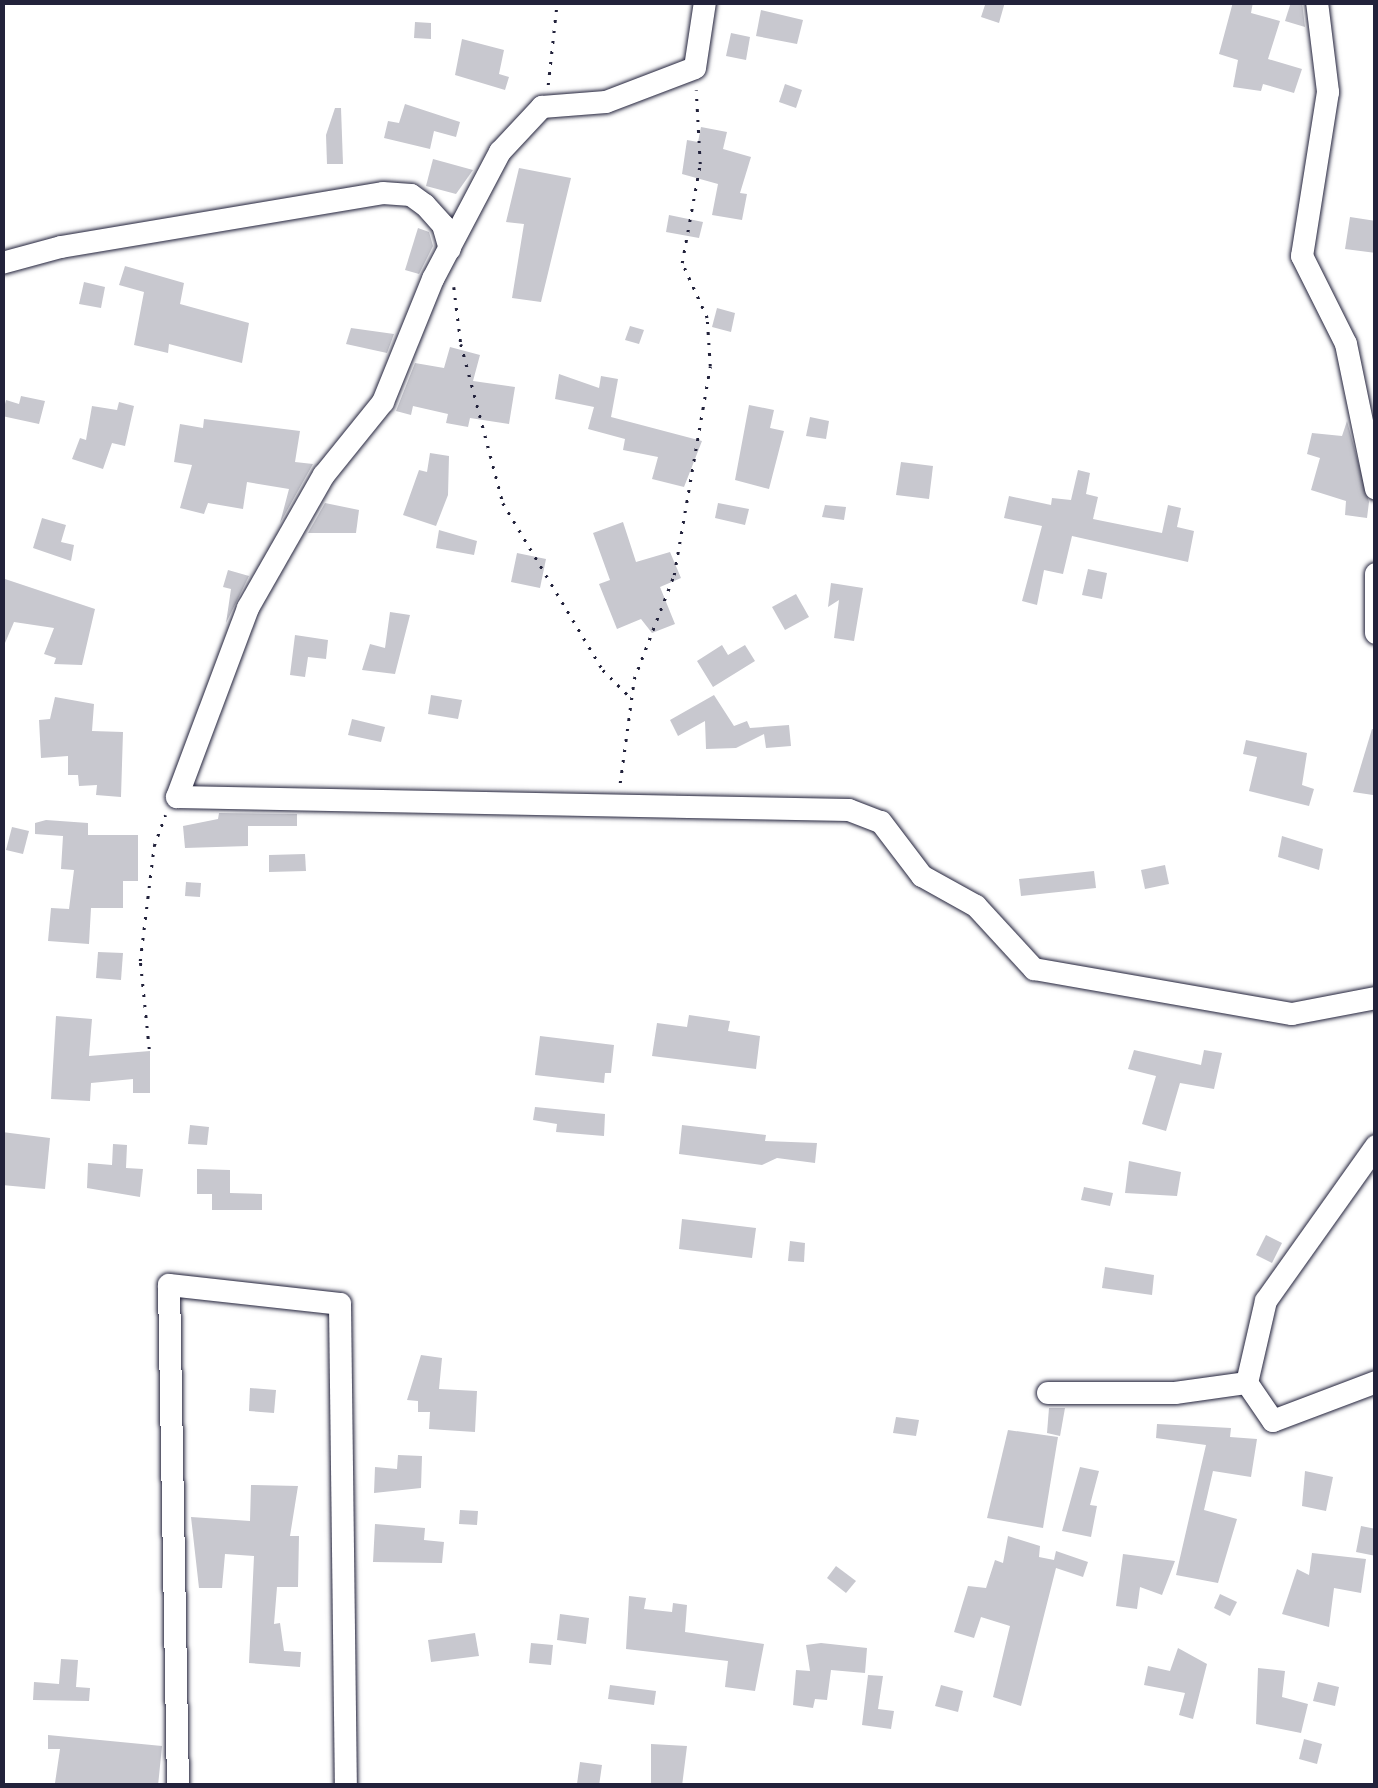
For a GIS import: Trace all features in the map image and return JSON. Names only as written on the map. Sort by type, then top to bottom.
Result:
[{"type":"street","points":[[705,2],[695,68],[606,102],[542,108],[500,152],[450,249],[383,402],[324,475],[248,608],[177,797],[823,807],[874,817],[922,876],[964,897],[1017,956],[1056,977],[1292,1014],[1376,998]]},
{"type":"street","points":[[1317,2],[1328,92],[1302,256],[1346,344],[1376,489]]},
{"type":"street","points":[[2,263],[61,247],[384,192],[410,195],[426,205],[442,224],[450,249]]},
{"type":"street","points":[[1376,574],[1376,633]]},
{"type":"street","points":[[1376,1146],[1266,1301],[1247,1383],[1273,1421],[1376,1382]]},
{"type":"street","points":[[178,1786],[169,1285],[340,1304],[346,1786]]},
{"type":"street","points":[[1048,1393],[1175,1392],[1247,1383]]},
{"type":"path","points":[[542,108],[557,2]]},
{"type":"path","points":[[617,802],[632,698],[674,575],[710,366],[707,318],[682,263],[700,164],[695,68]]},
{"type":"path","points":[[454,284],[462,344],[503,503],[592,654],[632,698]]},
{"type":"path","points":[[149,1049],[140,961],[154,846],[177,797]]},
{"type":"building","points":[[986,2],[1005,2],[999,23],[981,17]]},
{"type":"building","points":[[1233,2],[1253,2],[1251,13],[1280,21],[1268,59],[1302,69],[1294,93],[1263,84],[1261,91],[1233,87],[1238,60],[1219,54]]},
{"type":"building","points":[[1291,2],[1302,2],[1305,27],[1285,21]]},
{"type":"building","points":[[761,10],[803,20],[797,44],[756,36]]},
{"type":"building","points":[[415,22],[431,23],[431,39],[414,38]]},
{"type":"building","points":[[731,33],[750,37],[746,60],[726,56]]},
{"type":"building","points":[[462,39],[504,50],[499,74],[509,77],[505,90],[455,75]]},
{"type":"building","points":[[785,84],[802,90],[796,108],[779,102]]},
{"type":"building","points":[[405,104],[460,122],[456,137],[434,131],[430,149],[384,138],[388,121],[399,123]]},
{"type":"building","points":[[335,108],[341,108],[343,164],[327,164],[326,135]]},
{"type":"building","points":[[701,127],[727,132],[723,149],[751,157],[740,193],[747,194],[742,220],[712,215],[718,184],[682,174],[687,140],[698,142]]},
{"type":"building","points":[[433,159],[473,170],[456,194],[426,186]]},
{"type":"building","points":[[519,168],[571,178],[541,302],[512,298],[524,224],[506,222]]},
{"type":"building","points":[[669,215],[703,222],[699,238],[666,232]]},
{"type":"building","points":[[1350,217],[1376,221],[1376,253],[1345,249]]},
{"type":"building","points":[[418,228],[429,232],[433,246],[419,274],[405,270]]},
{"type":"building","points":[[125,266],[184,283],[180,304],[249,323],[242,363],[169,344],[168,353],[134,345],[144,292],[119,285]]},
{"type":"building","points":[[84,282],[105,287],[101,308],[79,304]]},
{"type":"building","points":[[717,308],[735,313],[731,332],[712,327]]},
{"type":"building","points":[[630,326],[644,330],[639,344],[625,340]]},
{"type":"building","points":[[351,328],[394,334],[387,353],[346,344]]},
{"type":"building","points":[[450,347],[480,355],[473,381],[515,387],[509,424],[470,418],[468,427],[446,423],[448,414],[413,406],[411,415],[396,411],[415,363],[444,368]]},
{"type":"building","points":[[559,374],[599,388],[601,376],[618,379],[611,417],[702,441],[684,487],[652,479],[658,457],[623,450],[625,439],[588,429],[594,407],[555,399]]},
{"type":"building","points":[[21,396],[45,401],[39,424],[2,416],[6,400],[19,404]]},
{"type":"building","points":[[119,402],[134,406],[125,446],[112,443],[103,469],[72,459],[80,438],[86,440],[92,406],[117,410]]},
{"type":"building","points":[[749,405],[774,410],[770,428],[784,431],[769,489],[735,480]]},
{"type":"building","points":[[810,417],[829,421],[826,439],[806,436]]},
{"type":"building","points":[[204,419],[300,431],[295,462],[313,464],[280,523],[289,489],[247,482],[243,509],[208,503],[204,514],[180,508],[192,465],[174,462],[180,424],[203,428]]},
{"type":"building","points":[[1347,421],[1369,502],[1367,518],[1345,515],[1346,501],[1311,490],[1320,458],[1307,454],[1312,433],[1342,436]]},
{"type":"building","points":[[430,453],[449,456],[448,495],[436,526],[403,515],[419,470],[427,472]]},
{"type":"building","points":[[901,462],[933,466],[929,499],[896,495]]},
{"type":"building","points":[[1078,470],[1090,473],[1086,494],[1098,497],[1093,519],[1162,533],[1168,505],[1181,508],[1177,527],[1194,531],[1188,562],[1072,536],[1063,574],[1044,570],[1037,605],[1022,601],[1042,526],[1004,518],[1009,496],[1051,505],[1052,498],[1071,500]]},
{"type":"building","points":[[325,503],[359,510],[356,533],[308,533]]},
{"type":"building","points":[[718,503],[749,509],[745,525],[715,518]]},
{"type":"building","points":[[825,505],[846,507],[844,520],[822,517]]},
{"type":"building","points":[[42,518],[66,525],[61,542],[74,545],[71,561],[33,548]]},
{"type":"building","points":[[623,522],[636,562],[670,552],[681,578],[660,587],[675,624],[652,633],[641,619],[617,629],[599,584],[610,580],[593,533]]},
{"type":"building","points":[[439,530],[477,541],[474,555],[436,548]]},
{"type":"building","points":[[517,553],[546,559],[540,588],[511,582]]},
{"type":"building","points":[[1088,569],[1107,573],[1102,599],[1082,595]]},
{"type":"building","points":[[228,570],[249,576],[226,623],[231,589],[223,587]]},
{"type":"building","points":[[2,578],[95,609],[82,665],[54,664],[56,658],[44,654],[54,628],[14,622],[2,650]]},
{"type":"building","points":[[831,583],[863,588],[854,641],[834,638],[839,600],[828,607]]},
{"type":"building","points":[[796,594],[809,617],[785,630],[772,607]]},
{"type":"building","points":[[390,612],[410,615],[395,674],[362,670],[370,644],[385,648]]},
{"type":"building","points":[[295,635],[328,640],[326,659],[308,657],[305,677],[290,675]]},
{"type":"building","points":[[722,645],[728,655],[745,645],[755,661],[713,687],[697,661]]},
{"type":"building","points":[[431,695],[462,700],[458,719],[428,714]]},
{"type":"building","points":[[714,695],[734,726],[747,721],[750,728],[789,725],[791,746],[766,748],[764,734],[736,748],[706,749],[705,721],[678,736],[670,720]]},
{"type":"building","points":[[55,697],[94,704],[92,731],[123,732],[121,797],[96,795],[97,785],[79,786],[78,775],[68,775],[68,756],[41,758],[39,720],[50,719]]},
{"type":"building","points":[[352,719],[385,727],[381,742],[348,735]]},
{"type":"building","points":[[1372,729],[1376,730],[1373,795],[1353,792]]},
{"type":"building","points":[[1246,740],[1307,753],[1302,785],[1314,789],[1309,806],[1249,791],[1257,757],[1243,754]]},
{"type":"building","points":[[219,813],[297,814],[297,826],[248,826],[248,846],[185,848],[183,826],[218,819]]},
{"type":"building","points":[[35,823],[88,823],[88,835],[138,835],[138,881],[123,881],[123,908],[91,908],[89,944],[48,941],[51,908],[69,909],[74,870],[61,869],[63,836],[35,834]]},
{"type":"building","points":[[12,827],[29,831],[23,854],[6,850]]},
{"type":"building","points":[[1282,836],[1323,849],[1319,870],[1278,857]]},
{"type":"building","points":[[305,854],[306,871],[269,872],[269,855]]},
{"type":"building","points":[[1165,865],[1169,884],[1145,889],[1141,870]]},
{"type":"building","points":[[1094,871],[1096,888],[1021,896],[1019,879]]},
{"type":"building","points":[[186,882],[201,883],[200,897],[185,896]]},
{"type":"building","points":[[98,952],[123,953],[121,980],[96,978]]},
{"type":"building","points":[[689,1015],[730,1021],[728,1031],[760,1036],[756,1069],[652,1056],[657,1023],[687,1027]]},
{"type":"building","points":[[56,1016],[92,1019],[89,1056],[150,1051],[150,1093],[133,1093],[133,1079],[91,1083],[90,1101],[51,1099]]},
{"type":"building","points":[[540,1036],[614,1045],[611,1073],[605,1073],[604,1083],[535,1075]]},
{"type":"building","points":[[1134,1050],[1201,1065],[1204,1050],[1222,1053],[1214,1089],[1180,1083],[1166,1131],[1142,1124],[1156,1076],[1128,1069]]},
{"type":"building","points":[[535,1107],[605,1114],[604,1136],[556,1132],[557,1124],[533,1120]]},
{"type":"building","points":[[190,1125],[209,1127],[207,1145],[188,1144]]},
{"type":"building","points":[[682,1125],[766,1135],[765,1141],[817,1143],[815,1163],[777,1158],[762,1165],[679,1154]]},
{"type":"building","points":[[2,1132],[50,1138],[45,1189],[2,1185]]},
{"type":"building","points":[[113,1144],[127,1145],[126,1168],[143,1169],[140,1197],[87,1188],[88,1163],[112,1165]]},
{"type":"building","points":[[1129,1161],[1181,1172],[1177,1196],[1125,1193]]},
{"type":"building","points":[[197,1169],[230,1170],[230,1193],[262,1194],[262,1210],[212,1210],[212,1194],[197,1194]]},
{"type":"building","points":[[1084,1187],[1113,1193],[1110,1206],[1081,1200]]},
{"type":"building","points":[[682,1219],[756,1228],[752,1258],[679,1249]]},
{"type":"building","points":[[1266,1235],[1282,1243],[1272,1263],[1256,1255]]},
{"type":"building","points":[[790,1241],[805,1243],[804,1262],[788,1261]]},
{"type":"building","points":[[1105,1267],[1154,1275],[1152,1295],[1102,1288]]},
{"type":"building","points":[[421,1355],[442,1358],[439,1389],[477,1391],[475,1432],[429,1429],[430,1412],[418,1412],[418,1401],[407,1400]]},
{"type":"building","points":[[250,1388],[276,1390],[274,1413],[249,1411]]},
{"type":"building","points":[[1049,1408],[1065,1408],[1060,1436],[1047,1433]]},
{"type":"building","points":[[896,1417],[919,1420],[916,1436],[893,1433]]},
{"type":"building","points":[[1157,1424],[1231,1428],[1230,1437],[1257,1439],[1251,1477],[1213,1471],[1204,1510],[1237,1519],[1218,1583],[1176,1575],[1206,1445],[1156,1438]]},
{"type":"building","points":[[1008,1430],[1058,1437],[1043,1528],[987,1518]]},
{"type":"building","points":[[398,1455],[422,1456],[421,1488],[374,1493],[375,1467],[397,1469]]},
{"type":"building","points":[[1080,1467],[1099,1471],[1090,1505],[1097,1506],[1091,1537],[1062,1531]]},
{"type":"building","points":[[1305,1471],[1333,1477],[1326,1511],[1302,1506]]},
{"type":"building","points":[[251,1485],[298,1486],[290,1536],[299,1536],[298,1587],[277,1587],[274,1624],[280,1623],[284,1651],[301,1652],[300,1667],[249,1663],[254,1556],[225,1554],[222,1588],[199,1588],[191,1517],[250,1521]]},
{"type":"building","points":[[460,1510],[478,1511],[477,1525],[459,1524]]},
{"type":"building","points":[[375,1524],[425,1528],[424,1540],[444,1542],[442,1563],[373,1562]]},
{"type":"building","points":[[1361,1526],[1376,1529],[1376,1556],[1356,1552]]},
{"type":"building","points":[[1008,1536],[1040,1546],[1039,1557],[1054,1560],[1056,1551],[1088,1562],[1083,1577],[1056,1568],[1021,1706],[993,1697],[1010,1626],[981,1617],[974,1638],[954,1632],[968,1586],[986,1588],[995,1560],[1003,1563]]},
{"type":"building","points":[[1312,1553],[1366,1559],[1361,1593],[1334,1588],[1329,1627],[1282,1614],[1297,1569],[1309,1575]]},
{"type":"building","points":[[1123,1554],[1175,1561],[1162,1595],[1140,1587],[1137,1609],[1116,1606]]},
{"type":"building","points":[[836,1566],[856,1581],[846,1593],[827,1578]]},
{"type":"building","points":[[1220,1594],[1237,1602],[1230,1616],[1214,1608]]},
{"type":"building","points":[[629,1596],[646,1598],[644,1609],[672,1612],[673,1603],[687,1605],[685,1632],[764,1644],[755,1691],[725,1687],[728,1661],[626,1649]]},
{"type":"building","points":[[560,1614],[589,1618],[586,1644],[557,1640]]},
{"type":"building","points":[[475,1633],[479,1656],[431,1662],[428,1640]]},
{"type":"building","points":[[531,1643],[553,1645],[551,1665],[529,1663]]},
{"type":"building","points":[[806,1645],[867,1648],[865,1673],[831,1670],[827,1700],[815,1699],[813,1708],[793,1705],[796,1670],[810,1671]]},
{"type":"building","points":[[1178,1648],[1207,1664],[1193,1719],[1179,1715],[1185,1693],[1144,1685],[1148,1666],[1170,1671]]},
{"type":"building","points":[[61,1659],[78,1660],[76,1687],[90,1688],[89,1701],[33,1700],[34,1682],[59,1684]]},
{"type":"building","points":[[1258,1668],[1285,1671],[1282,1697],[1308,1704],[1301,1733],[1256,1724]]},
{"type":"building","points":[[868,1675],[883,1676],[878,1709],[894,1711],[891,1729],[862,1725]]},
{"type":"building","points":[[1318,1682],[1339,1687],[1335,1706],[1313,1701]]},
{"type":"building","points":[[610,1685],[656,1691],[654,1705],[608,1699]]},
{"type":"building","points":[[941,1685],[963,1691],[958,1712],[935,1706]]},
{"type":"building","points":[[48,1735],[162,1746],[158,1786],[55,1783],[60,1749],[48,1749]]},
{"type":"building","points":[[1304,1739],[1322,1744],[1317,1764],[1299,1759]]},
{"type":"building","points":[[651,1744],[687,1746],[682,1786],[651,1786]]},
{"type":"building","points":[[580,1762],[602,1765],[599,1786],[577,1784]]}]
